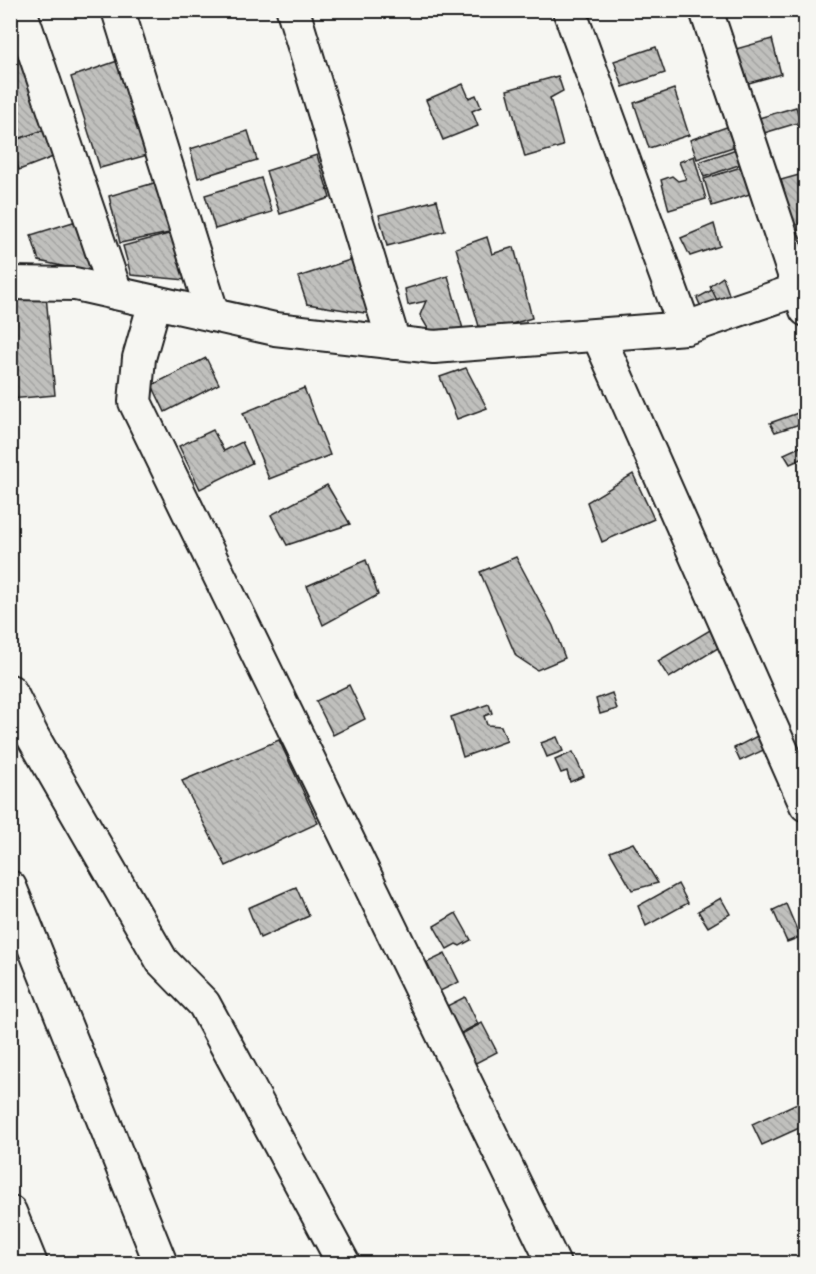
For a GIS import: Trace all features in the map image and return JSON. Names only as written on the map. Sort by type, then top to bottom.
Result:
[{"type":"street","points":[[20,10],[116,293]]},
{"type":"street","points":[[118,10],[213,315]]},
{"type":"street","points":[[293,10],[394,343]]},
{"type":"street","points":[[568,10],[685,328]]},
{"type":"street","points":[[10,283],[75,284],[274,329],[434,347],[685,328],[803,295],[706,10]]},
{"type":"street","points":[[155,302],[139,358],[135,402],[554,1263]]},
{"type":"street","points":[[598,334],[806,805]]},
{"type":"street","points":[[10,692],[33,737],[162,961],[204,1004],[344,1263]]},
{"type":"street","points":[[10,887],[161,1263]]},
{"type":"street","points":[[10,1212],[31,1263]]},
{"type":"building","points":[[680,10],[702,10],[702,12],[682,18]]},
{"type":"building","points":[[19,35],[52,127],[10,142],[10,38]]},
{"type":"building","points":[[772,39],[781,74],[745,84],[736,49]]},
{"type":"building","points":[[656,47],[665,73],[623,87],[614,61]]},
{"type":"building","points":[[129,57],[162,151],[100,168],[71,77]]},
{"type":"building","points":[[558,76],[563,91],[550,98],[563,146],[525,157],[507,90]]},
{"type":"building","points":[[463,84],[469,98],[476,95],[481,107],[472,111],[478,126],[443,140],[426,100]]},
{"type":"building","points":[[674,89],[689,135],[649,148],[634,103]]},
{"type":"building","points":[[796,107],[801,122],[764,133],[759,118]]},
{"type":"building","points":[[735,124],[742,144],[697,159],[690,140]]},
{"type":"building","points":[[52,127],[61,154],[19,170],[10,142]]},
{"type":"building","points":[[248,131],[257,160],[198,178],[190,149]]},
{"type":"building","points":[[742,147],[747,162],[704,177],[699,162]]},
{"type":"building","points":[[317,155],[330,198],[280,214],[266,171]]},
{"type":"building","points":[[694,156],[706,199],[669,210],[661,180],[672,176],[678,181],[686,179],[679,162]]},
{"type":"building","points":[[747,165],[756,192],[712,206],[704,179]]},
{"type":"building","points":[[806,173],[806,222],[793,226],[781,180]]},
{"type":"building","points":[[261,178],[272,212],[215,229],[205,195]]},
{"type":"building","points":[[168,179],[184,230],[120,243],[109,196]]},
{"type":"building","points":[[437,200],[445,231],[387,246],[379,215]]},
{"type":"building","points":[[86,218],[103,275],[39,261],[31,235]]},
{"type":"building","points":[[714,224],[720,246],[690,256],[681,238]]},
{"type":"building","points":[[184,230],[197,281],[131,275],[123,246]]},
{"type":"building","points":[[487,237],[492,254],[514,247],[532,318],[481,333],[456,248]]},
{"type":"building","points":[[359,257],[378,315],[307,304],[298,277]]},
{"type":"building","points":[[448,276],[465,336],[434,339],[420,315],[426,301],[408,305],[405,289]]},
{"type":"building","points":[[723,277],[733,306],[719,311],[710,286]]},
{"type":"building","points":[[45,284],[55,395],[10,399],[10,287]]},
{"type":"building","points":[[712,290],[726,319],[709,325],[697,298]]},
{"type":"building","points":[[206,358],[219,384],[165,412],[152,385]]},
{"type":"building","points":[[466,368],[487,408],[457,419],[440,377]]},
{"type":"building","points":[[304,388],[330,455],[269,479],[243,413]]},
{"type":"building","points":[[806,410],[806,422],[775,432],[770,423]]},
{"type":"building","points":[[213,430],[224,451],[242,442],[252,463],[200,489],[179,446]]},
{"type":"building","points":[[806,444],[806,457],[790,464],[784,454]]},
{"type":"building","points":[[633,474],[654,519],[602,542],[587,502]]},
{"type":"building","points":[[327,485],[350,524],[287,545],[271,515]]},
{"type":"building","points":[[516,557],[553,626],[565,658],[537,670],[516,656],[480,572]]},
{"type":"building","points":[[366,560],[378,595],[323,625],[307,586]]},
{"type":"building","points":[[710,630],[718,648],[669,678],[658,661]]},
{"type":"building","points":[[349,685],[365,719],[333,735],[316,701]]},
{"type":"building","points":[[612,693],[617,709],[600,714],[596,699]]},
{"type":"building","points":[[489,704],[492,713],[484,716],[487,725],[501,726],[507,741],[463,757],[451,717]]},
{"type":"building","points":[[765,732],[772,746],[740,761],[734,748]]},
{"type":"building","points":[[557,737],[563,751],[547,757],[541,743]]},
{"type":"building","points":[[279,740],[318,823],[226,866],[182,781]]},
{"type":"building","points":[[573,752],[584,776],[570,782],[567,771],[561,773],[555,760]]},
{"type":"building","points":[[633,843],[658,883],[632,890],[610,852]]},
{"type":"building","points":[[678,884],[688,903],[646,926],[638,906]]},
{"type":"building","points":[[296,887],[309,916],[260,938],[248,908]]},
{"type":"building","points":[[721,898],[730,914],[708,927],[698,911]]},
{"type":"building","points":[[786,904],[800,937],[787,942],[773,910]]},
{"type":"building","points":[[456,913],[471,940],[447,949],[434,926]]},
{"type":"building","points":[[445,954],[459,982],[436,993],[422,965]]},
{"type":"building","points":[[465,997],[478,1024],[448,1040],[435,1012]]},
{"type":"building","points":[[482,1023],[497,1052],[470,1066],[456,1037]]},
{"type":"building","points":[[806,1099],[806,1125],[762,1145],[752,1124]]}]
